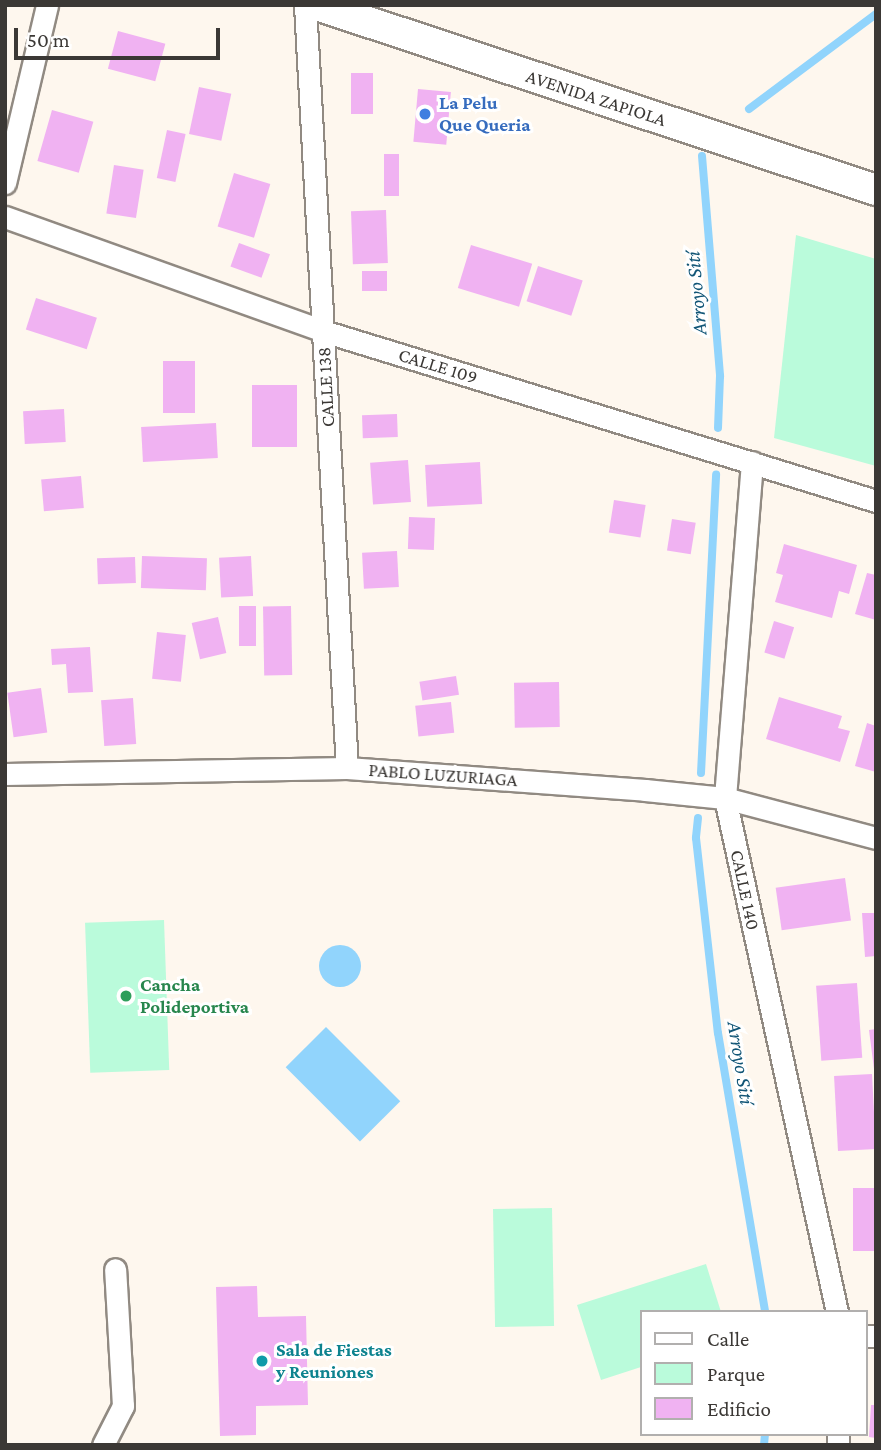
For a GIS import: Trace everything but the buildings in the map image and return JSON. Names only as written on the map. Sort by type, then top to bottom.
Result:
[{"type":"main road","name":"AVENIDA ZAPIOLA","points":[[317,5],[876,190]]},
{"type":"street","points":[[5,183],[47,5]]},
{"type":"street","name":"CALLE 138","points":[[306,5],[347,768]]},
{"type":"street","name":"CALLE 109","points":[[5,217],[324,331],[876,500]]},
{"type":"street","name":"CALLE 140","points":[[752,462],[725,798],[837,1310]]},
{"type":"street","name":"PABLO LUZURIAGA","points":[[5,774],[347,768],[725,798],[876,838]]},
{"type":"street","points":[[103,1445],[123,1406],[115,1269]]},
{"type":"green space","points":[[796,235],[876,259],[876,466],[774,438]]},
{"type":"green space","name":"Cancha Polideportiva","points":[[164,920],[169,1070],[90,1073],[85,923]]},
{"type":"green space","points":[[552,1208],[554,1326],[495,1327],[493,1209]]},
{"type":"green space","points":[[706,1264],[720,1310],[640,1310],[640,1367],[601,1380],[577,1305]]},
{"type":"water","points":[[340,945],[355,951],[361,966],[355,981],[340,987],[325,981],[319,966],[325,951]]},
{"type":"water","points":[[326,1027],[400,1101],[360,1142],[286,1067]]},
{"type":"waterway","name":"Arroyo Sití","points":[[749,109],[876,14]]},
{"type":"waterway","name":"Arroyo Sití","points":[[702,156],[720,376],[718,428]]},
{"type":"waterway","name":"Arroyo Sití","points":[[701,773],[716,474]]},
{"type":"waterway","name":"Arroyo Sití","points":[[698,818],[696,838],[718,1033],[765,1310]]},
{"type":"waterway","name":"Arroyo Sití","points":[[764,1445],[765,1436]]},
{"type":"place","name":"La Pelu Que Queria","points":[[425,114]]},
{"type":"place","name":"Cancha Polideportiva","points":[[126,996]]},
{"type":"place","name":"Sala de Fiestas y Reuniones","points":[[262,1361]]}]
